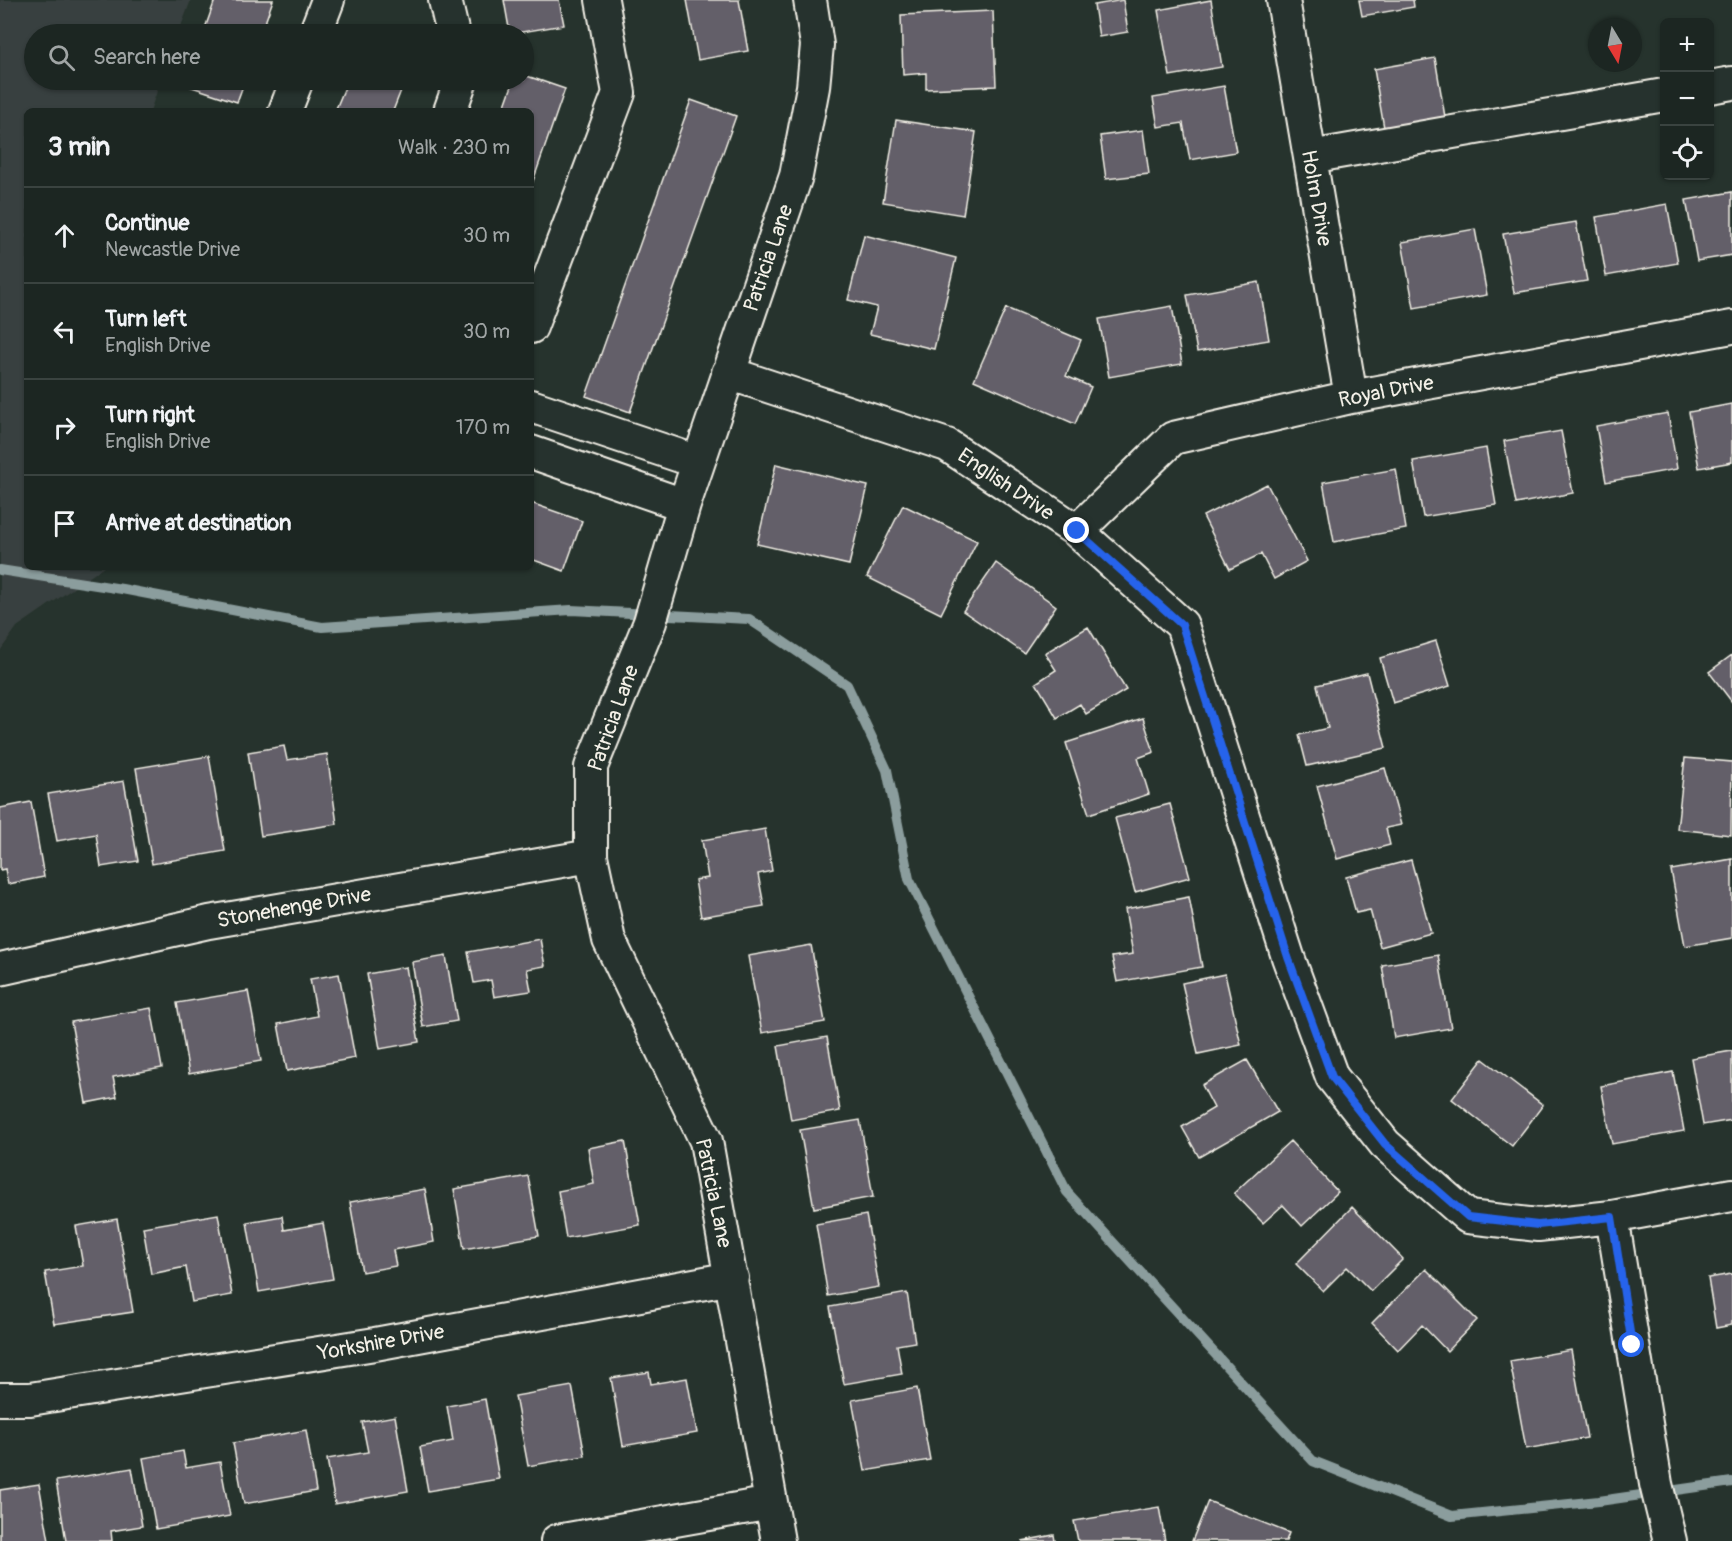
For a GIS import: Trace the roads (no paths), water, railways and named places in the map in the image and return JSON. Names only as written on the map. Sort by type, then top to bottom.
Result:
[{"type":"street","points":[[319,24],[328,0]]},
{"type":"street","points":[[446,0],[451,24]]},
{"type":"street","points":[[534,319],[619,93],[602,0]]},
{"type":"street","name":"Patricia Lane","points":[[778,1541],[706,1141],[609,940],[591,856],[591,767],[654,607],[684,504],[796,176],[813,87],[817,45],[810,0]]},
{"type":"street","name":"Holm Drive","points":[[1283,0],[1351,397]]},
{"type":"street","points":[[1714,86],[1732,83]]},
{"type":"street","points":[[286,108],[293,90]]},
{"type":"street","points":[[451,108],[457,90]]},
{"type":"street","points":[[1310,157],[1660,96]]},
{"type":"street","name":"Royal Drive","points":[[1077,531],[1173,438],[1351,397],[1732,327]]},
{"type":"street","name":"English Drive","points":[[728,373],[947,445],[1077,531],[1182,625],[1288,957],[1332,1077],[1385,1144],[1468,1217],[1538,1225],[1612,1217],[1732,1195]]},
{"type":"street","points":[[534,407],[698,462]]},
{"type":"street","points":[[534,453],[684,504]]},
{"type":"street","name":"Stonehenge Drive","points":[[0,969],[209,922],[591,856]]},
{"type":"street","points":[[1612,1217],[1656,1484],[1667,1528]]},
{"type":"street","name":"Yorkshire Drive","points":[[15,1399],[375,1344],[732,1278]]},
{"type":"street","points":[[557,1541],[771,1503]]},
{"type":"waterway","points":[[0,570],[122,589],[322,627],[571,610],[749,619],[847,685],[887,770],[909,879],[1067,1192],[1313,1461],[1452,1516],[1599,1501],[1732,1482]]}]
